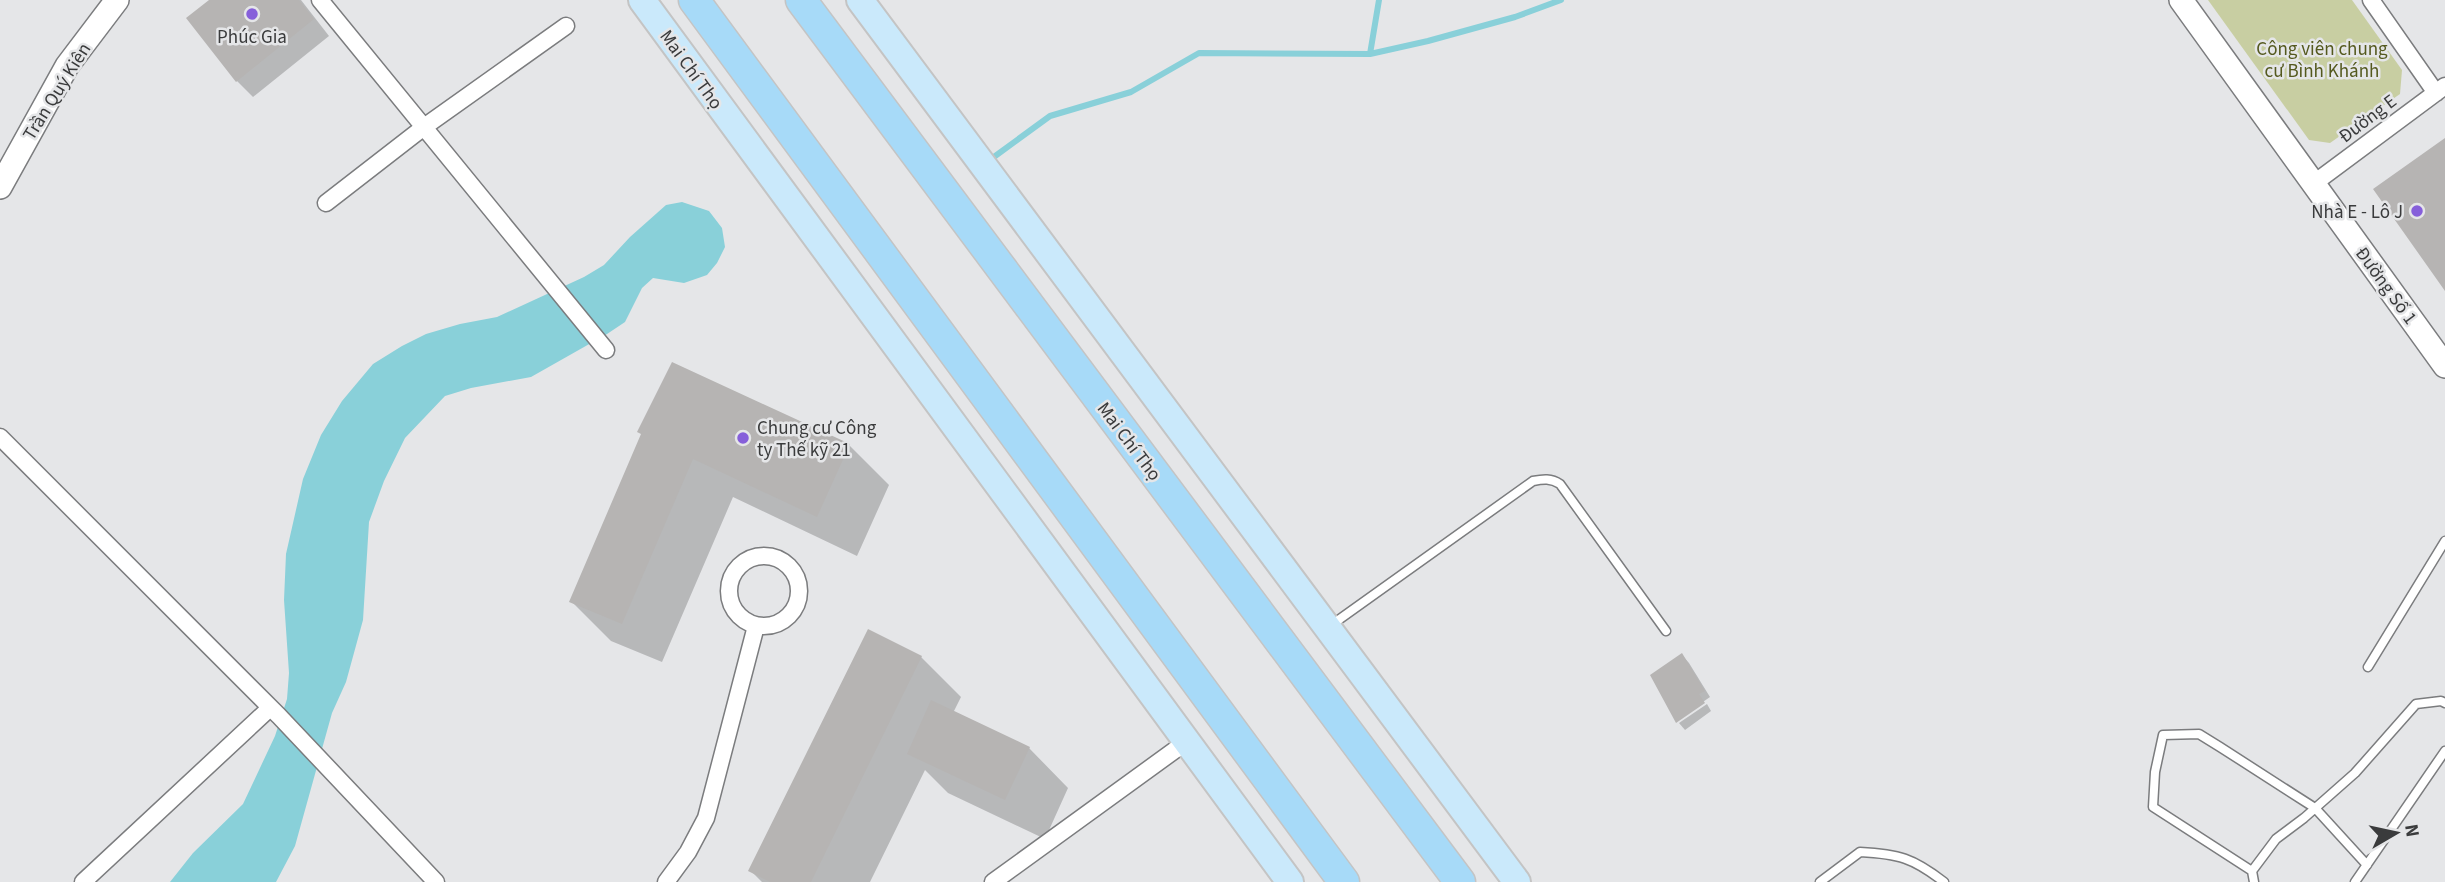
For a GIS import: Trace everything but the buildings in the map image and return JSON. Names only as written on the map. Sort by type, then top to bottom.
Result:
[{"type":"highway","points":[[694,0],[1344,882]]},
{"type":"highway","name":"Mai Chí Thọ","points":[[802,0],[1460,882]]},
{"type":"main road","name":"Mai Chí Thọ","points":[[642,0],[1290,882]]},
{"type":"main road","points":[[860,0],[1517,882]]},
{"type":"street","name":"Trần Quý Kiên","points":[[0,187],[67,66],[117,0]]},
{"type":"street","points":[[320,0],[606,350]]},
{"type":"street","name":"Đường Số 1","points":[[2181,0],[2445,366]]},
{"type":"street","points":[[2371,0],[2440,89]]},
{"type":"street","points":[[326,203],[424,127],[566,26]]},
{"type":"street","name":"Đường E","points":[[2313,184],[2440,89]]},
{"type":"street","points":[[0,437],[274,712],[436,882]]},
{"type":"street","points":[[765,555],[778,558],[789,565],[796,576],[798,602],[781,622],[756,626],[734,611],[728,586],[732,573],[741,563],[752,557],[765,555]]},
{"type":"street","points":[[666,882],[688,852],[706,818],[756,626]]},
{"type":"street","points":[[83,882],[274,712]]},
{"type":"street","points":[[993,882],[1185,742]]},
{"type":"lane","points":[[1328,628],[1533,481],[1541,479],[1560,484],[1666,631]]},
{"type":"lane","points":[[2368,667],[2445,541]]},
{"type":"lane","points":[[2252,871],[2276,839],[2354,773],[2416,704],[2441,701],[2445,703]]},
{"type":"lane","points":[[2254,882],[2252,871],[2153,807],[2155,772],[2163,735],[2200,734],[2315,808],[2367,865]]},
{"type":"lane","points":[[2355,882],[2445,751]]},
{"type":"lane","points":[[1820,882],[1860,852],[1891,853],[1920,864],[1944,882]]},
{"type":"green space","name":"Công viên chung cư Bình Khánh","points":[[2208,0],[2352,0],[2402,70],[2400,94],[2330,143],[2309,140]]},
{"type":"water","points":[[682,202],[709,211],[722,228],[725,247],[707,275],[684,283],[653,278],[642,288],[625,322],[607,334],[531,377],[471,388],[445,396],[405,438],[384,481],[369,522],[363,620],[346,682],[332,713],[295,846],[276,882],[170,882],[193,853],[243,804],[275,736],[287,699],[289,673],[284,600],[286,554],[303,479],[321,435],[342,401],[373,364],[402,346],[426,334],[497,317],[584,277],[604,265],[666,205]]},
{"type":"waterway","points":[[1370,54],[1379,0]]},
{"type":"waterway","points":[[987,162],[1050,116],[1131,92],[1199,53],[1370,54],[1515,17],[1561,0]]},
{"type":"place","name":"Phúc Gia","points":[[252,14]]},
{"type":"place","name":"Nhà E - Lô J","points":[[2417,211]]},
{"type":"place","name":"Chung cư Công ty Thế kỹ 21","points":[[743,438]]}]
